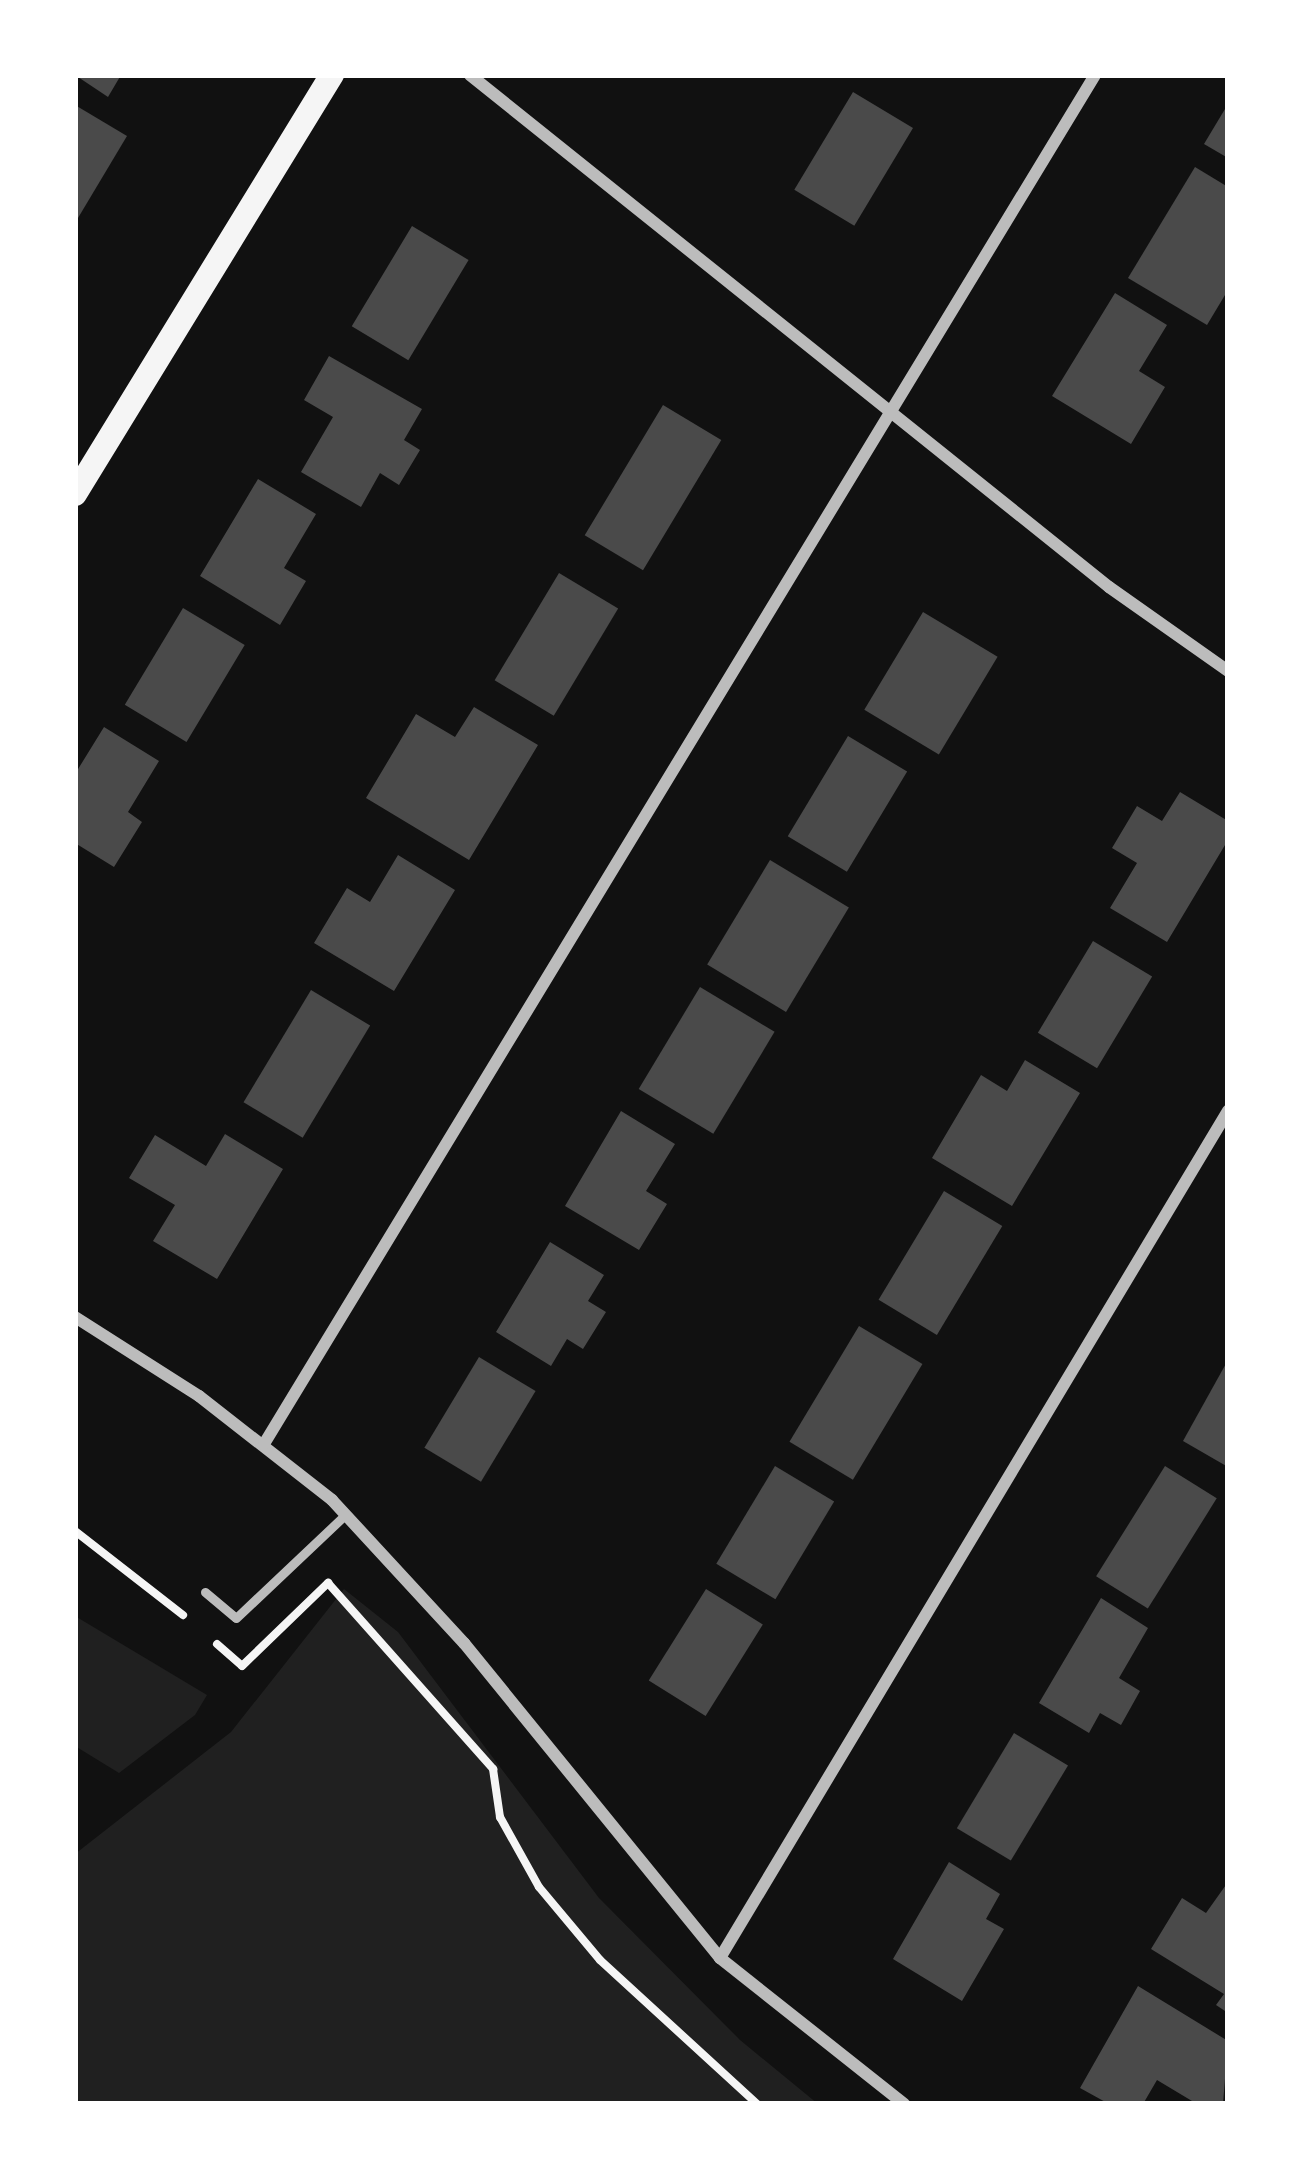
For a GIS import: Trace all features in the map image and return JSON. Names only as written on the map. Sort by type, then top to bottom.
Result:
[{"type":"main road","points":[[75,494],[332,75]]},
{"type":"street","points":[[470,75],[891,411],[1228,671]]},
{"type":"street","points":[[264,1444],[1095,75]]},
{"type":"street","points":[[720,1958],[1228,1111]]},
{"type":"street","points":[[75,1317],[264,1444],[346,1514],[464,1643],[720,1958],[904,2104]]},
{"type":"lane","points":[[205,1592],[236,1618],[346,1514]]},
{"type":"path","points":[[75,1531],[192,1622]]},
{"type":"path","points":[[209,1637],[242,1666],[328,1583],[494,1769],[500,1817],[539,1887],[600,1960],[757,2104]]},
{"type":"shaded area","points":[[344,1589],[398,1632],[599,1898],[740,2040],[818,2104],[75,2104],[75,1854],[231,1732]]},
{"type":"shaded area","points":[[75,1616],[207,1695],[195,1715],[119,1773],[75,1746]]},
{"type":"building","points":[[75,75],[121,75],[108,97]]},
{"type":"building","points":[[853,92],[913,128],[854,226],[794,190]]},
{"type":"building","points":[[1228,104],[1228,158],[1204,144]]},
{"type":"building","points":[[75,105],[127,136],[75,223]]},
{"type":"building","points":[[1195,167],[1228,187],[1228,290],[1207,325],[1128,278]]},
{"type":"building","points":[[412,226],[469,260],[408,360],[352,326]]},
{"type":"building","points":[[1115,293],[1167,325],[1139,371],[1165,387],[1131,444],[1052,396]]},
{"type":"building","points":[[329,356],[422,409],[404,440],[420,450],[399,485],[380,473],[361,507],[301,472],[333,417],[304,400]]},
{"type":"building","points":[[663,405],[721,440],[643,570],[585,535]]},
{"type":"building","points":[[258,479],[316,514],[284,568],[306,581],[280,625],[200,576]]},
{"type":"building","points":[[559,573],[618,609],[554,716],[495,680]]},
{"type":"building","points":[[183,608],[245,645],[187,742],[125,705]]},
{"type":"building","points":[[923,612],[998,657],[939,755],[864,710]]},
{"type":"building","points":[[474,707],[538,745],[469,860],[366,798],[416,714],[455,737]]},
{"type":"building","points":[[104,727],[159,761],[128,812],[142,822],[114,867],[75,843],[75,774]]},
{"type":"building","points":[[848,736],[907,772],[847,872],[788,836]]},
{"type":"building","points":[[1180,792],[1228,821],[1228,840],[1167,942],[1110,908],[1137,863],[1112,848],[1137,806],[1162,821]]},
{"type":"building","points":[[398,855],[455,890],[394,991],[314,943],[347,888],[370,902]]},
{"type":"building","points":[[770,860],[849,907],[786,1012],[707,965]]},
{"type":"building","points":[[1093,941],[1152,977],[1097,1068],[1038,1033]]},
{"type":"building","points":[[700,987],[775,1032],[713,1134],[639,1089]]},
{"type":"building","points":[[311,990],[370,1026],[303,1138],[244,1102]]},
{"type":"building","points":[[1025,1060],[1080,1093],[1012,1206],[932,1158],[981,1075],[1007,1091]]},
{"type":"building","points":[[621,1111],[675,1144],[646,1191],[667,1204],[639,1250],[565,1206]]},
{"type":"building","points":[[225,1134],[283,1169],[217,1279],[153,1241],[175,1205],[129,1178],[155,1135],[206,1166]]},
{"type":"building","points":[[944,1191],[1002,1226],[937,1335],[879,1300]]},
{"type":"building","points":[[550,1242],[604,1275],[588,1301],[606,1312],[583,1349],[567,1339],[551,1366],[496,1332]]},
{"type":"building","points":[[859,1326],[922,1364],[853,1480],[789,1442]]},
{"type":"building","points":[[479,1357],[536,1391],[481,1482],[424,1448]]},
{"type":"building","points":[[1228,1360],[1228,1467],[1183,1441]]},
{"type":"building","points":[[775,1466],[834,1502],[775,1599],[716,1564]]},
{"type":"building","points":[[1165,1466],[1217,1498],[1148,1609],[1096,1576]]},
{"type":"building","points":[[706,1589],[763,1625],[706,1716],[649,1681]]},
{"type":"building","points":[[1101,1598],[1148,1628],[1119,1678],[1140,1691],[1121,1725],[1100,1713],[1089,1733],[1039,1703]]},
{"type":"building","points":[[1014,1733],[1068,1765],[1011,1861],[957,1828]]},
{"type":"building","points":[[949,1862],[1000,1894],[986,1919],[1004,1929],[962,2001],[893,1959]]},
{"type":"building","points":[[1228,1882],[1228,2013],[1216,2005],[1224,1994],[1151,1949],[1182,1898],[1206,1913]]},
{"type":"building","points":[[1138,1986],[1228,2041],[1223,2104],[1197,2104],[1157,2080],[1143,2104],[1109,2104],[1080,2088]]}]
